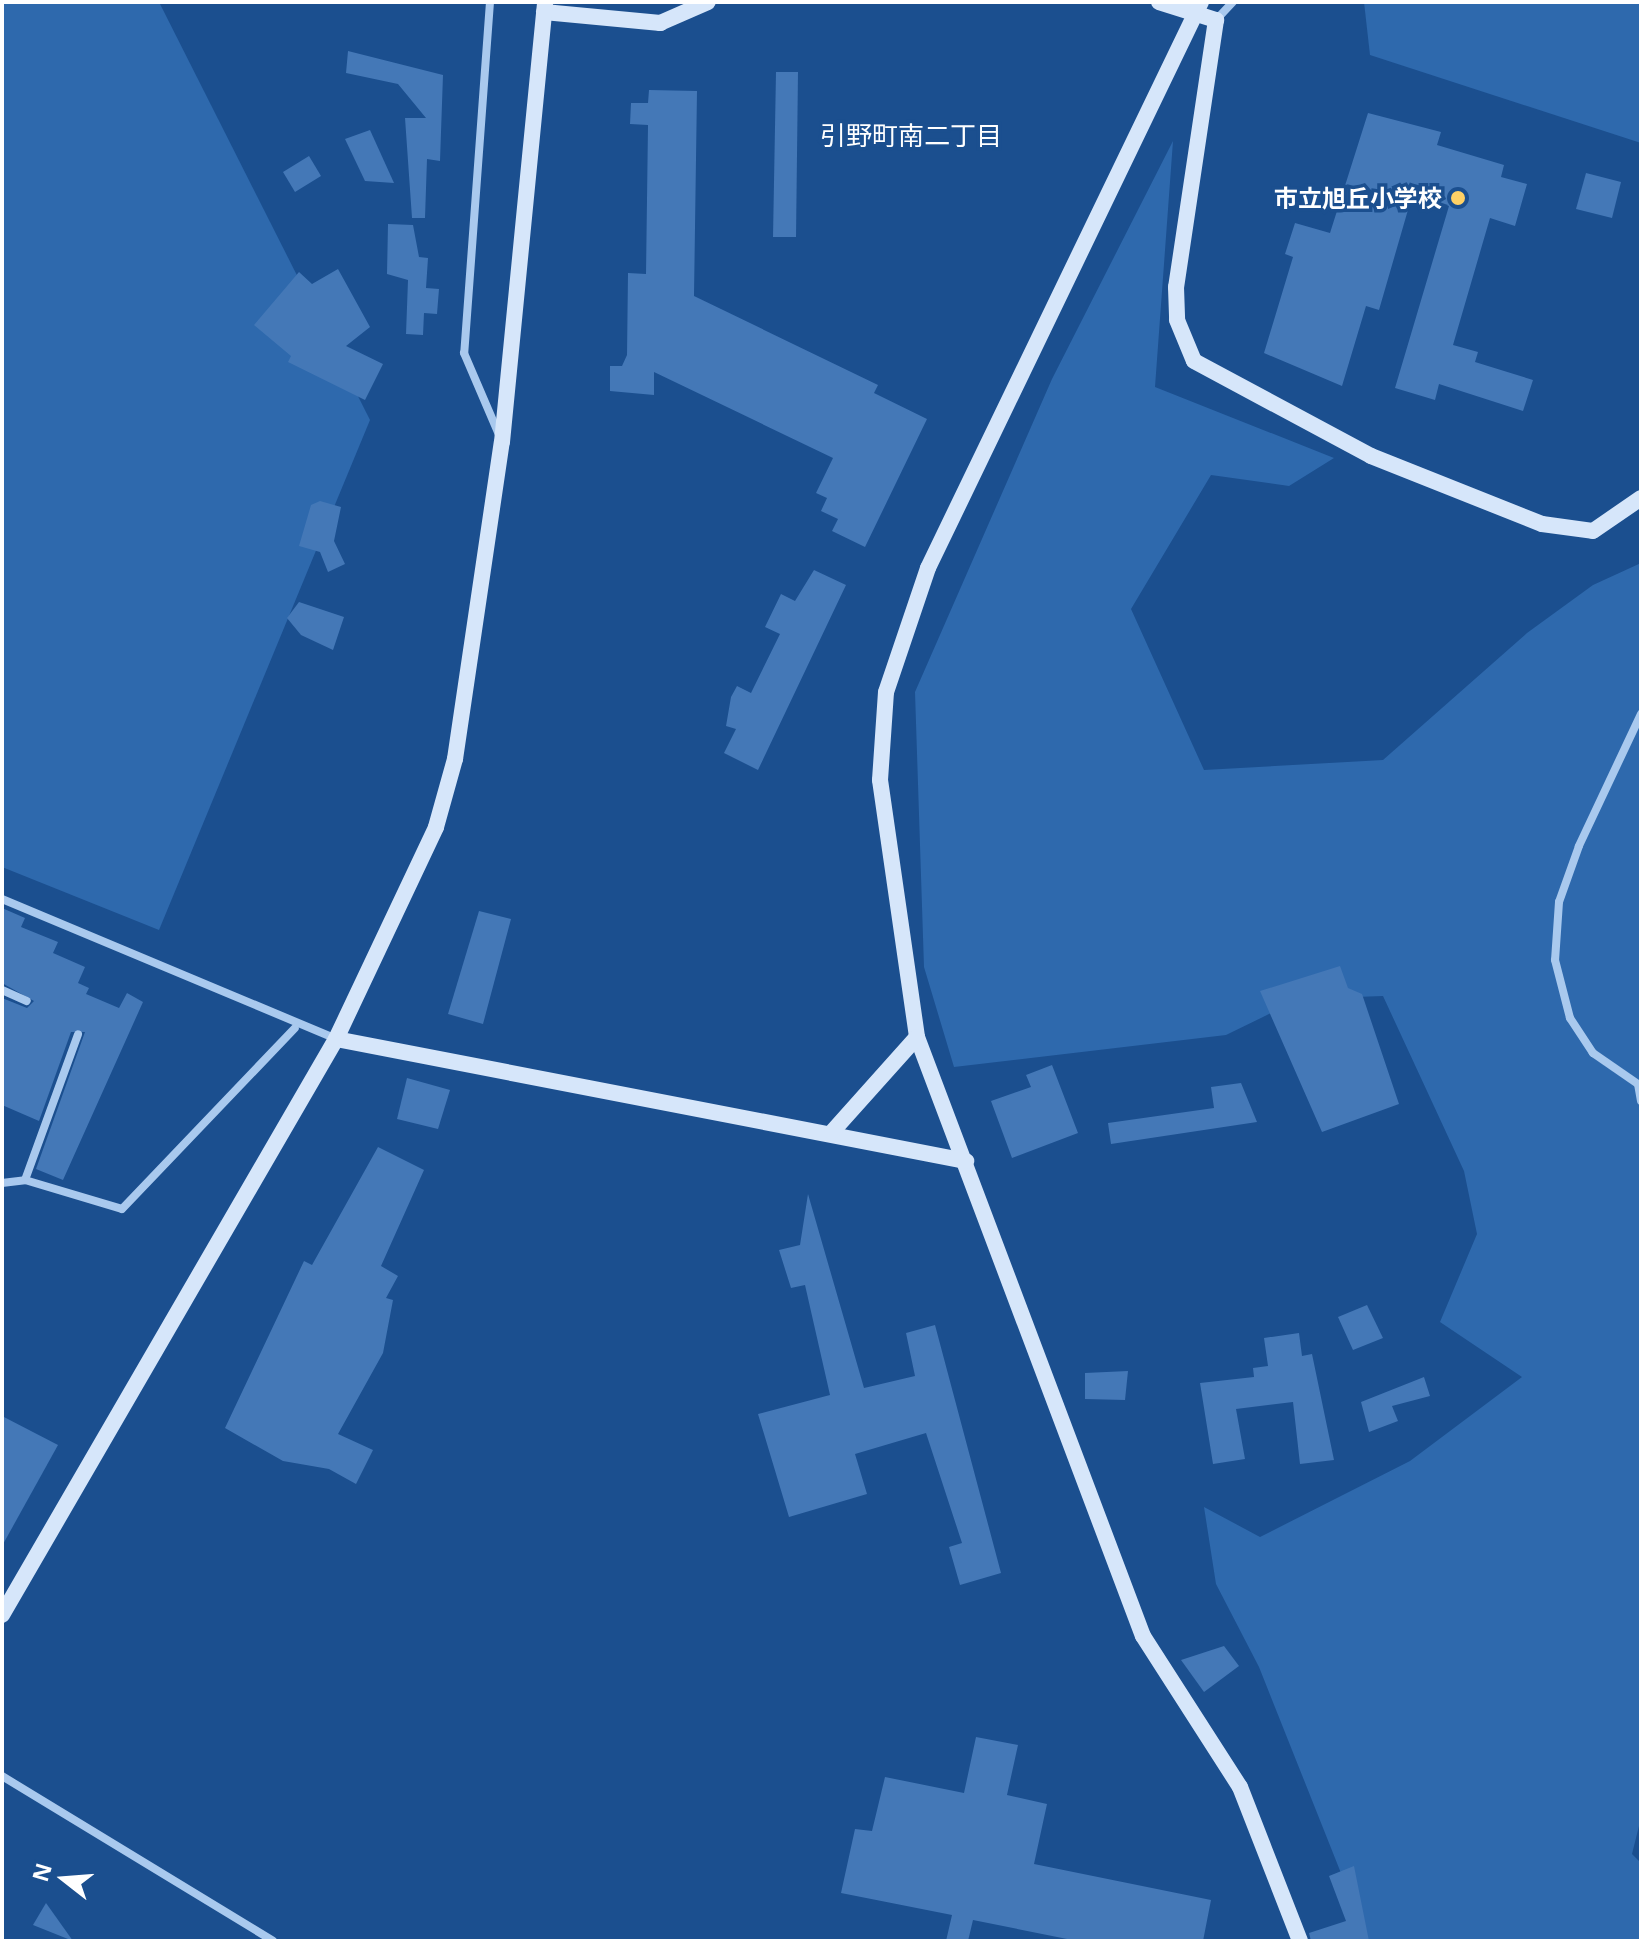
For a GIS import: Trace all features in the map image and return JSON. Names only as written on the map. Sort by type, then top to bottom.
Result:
[{"type":"street","points":[[490,2],[464,353],[502,442]]},
{"type":"street","points":[[2,1615],[336,1039],[436,827],[455,759],[502,442],[545,7],[660,23],[708,2]]},
{"type":"street","points":[[1159,2],[1199,8],[1216,20]]},
{"type":"street","points":[[1233,2],[1216,20],[1176,287],[1177,320],[1194,361],[1371,456],[1542,524],[1593,531],[1641,498]]},
{"type":"street","points":[[1199,8],[901,635],[886,692],[880,780],[917,1037],[1143,1636],[1240,1787],[1300,1941]]},
{"type":"street","points":[[1641,714],[1579,846],[1559,902],[1555,960],[1570,1018],[1593,1053],[1638,1084],[1641,1101]]},
{"type":"street","points":[[2,899],[295,1028],[336,1039],[832,1132],[966,1161]]},
{"type":"street","points":[[2,990],[27,1001]]},
{"type":"street","points":[[2,1183],[25,1180],[122,1209],[295,1028]]},
{"type":"street","points":[[25,1180],[78,1034]]},
{"type":"street","points":[[832,1132],[917,1037]]},
{"type":"street","points":[[2,1776],[273,1941]]},
{"type":"shaded area","points":[[2,2],[159,2],[370,420],[159,930],[2,867]]},
{"type":"shaded area","points":[[1364,2],[1641,2],[1641,143],[1370,55]]},
{"type":"shaded area","points":[[1173,141],[1155,387],[1334,458],[1289,486],[1211,475],[1131,609],[1204,770],[1383,760],[1527,633],[1593,585],[1641,563],[1641,1818],[1632,1854],[1641,1863],[1641,1941],[1368,1941],[1259,1667],[1216,1584],[1204,1507],[1260,1537],[1410,1461],[1522,1377],[1440,1322],[1477,1234],[1464,1171],[1383,996],[1300,999],[1226,1035],[954,1067],[924,967],[915,692],[1052,379]]},
{"type":"building","points":[[348,51],[443,75],[440,161],[427,159],[425,218],[412,218],[405,118],[426,118],[398,84],[346,73]]},
{"type":"building","points":[[776,72],[798,72],[796,237],[773,237]]},
{"type":"building","points":[[649,90],[697,91],[694,296],[878,385],[874,393],[927,419],[865,547],[832,531],[838,519],[821,511],[827,498],[816,493],[833,458],[654,372],[654,395],[610,391],[610,366],[622,366],[627,355],[628,273],[646,274],[648,125],[630,124],[631,103],[648,103]]},
{"type":"building","points":[[1368,113],[1441,132],[1437,145],[1504,165],[1501,177],[1527,184],[1515,226],[1490,218],[1453,345],[1478,352],[1475,362],[1533,380],[1523,411],[1439,384],[1435,400],[1395,388],[1449,206],[1412,196],[1379,310],[1366,306],[1342,386],[1264,353],[1293,257],[1285,254],[1295,223],[1330,233]]},
{"type":"building","points":[[370,130],[394,183],[365,181],[345,139]]},
{"type":"building","points":[[309,156],[321,176],[295,192],[283,172]]},
{"type":"building","points":[[1586,173],[1621,182],[1612,218],[1576,209]]},
{"type":"building","points":[[388,224],[413,225],[419,257],[428,258],[426,288],[439,289],[437,314],[424,313],[423,335],[406,334],[408,280],[387,274]]},
{"type":"building","points":[[338,269],[370,327],[346,346],[383,364],[365,400],[288,362],[291,356],[254,325],[299,272],[312,284]]},
{"type":"building","points":[[320,501],[341,507],[334,541],[345,564],[328,572],[320,552],[299,546],[311,505]]},
{"type":"building","points":[[814,570],[846,585],[758,770],[724,753],[736,729],[726,726],[731,697],[737,686],[751,693],[780,634],[765,627],[781,594],[795,601]]},
{"type":"building","points":[[299,602],[344,617],[333,650],[301,635],[287,618]]},
{"type":"building","points":[[2,908],[25,918],[21,927],[58,942],[53,953],[85,967],[78,983],[89,988],[86,994],[119,1008],[127,993],[143,1002],[63,1180],[36,1169],[85,1032],[71,1032],[39,1121],[2,1105],[2,998],[27,1008],[34,1001],[2,983]]},
{"type":"building","points":[[479,911],[511,919],[483,1024],[448,1014]]},
{"type":"building","points":[[1340,966],[1348,988],[1362,994],[1399,1104],[1322,1132],[1260,991]]},
{"type":"building","points":[[1052,1065],[1078,1133],[1012,1158],[991,1101],[1031,1087],[1026,1075]]},
{"type":"building","points":[[407,1078],[450,1090],[438,1129],[397,1119]]},
{"type":"building","points":[[1241,1083],[1257,1122],[1111,1144],[1108,1123],[1214,1108],[1211,1087]]},
{"type":"building","points":[[378,1147],[424,1170],[381,1266],[398,1276],[386,1298],[393,1300],[383,1353],[338,1434],[373,1450],[356,1484],[329,1469],[283,1461],[225,1428],[304,1261],[312,1265]]},
{"type":"building","points":[[808,1194],[864,1388],[915,1376],[906,1333],[935,1325],[1001,1573],[960,1585],[949,1547],[962,1543],[926,1433],[855,1454],[867,1494],[789,1517],[758,1414],[830,1395],[805,1285],[791,1288],[779,1250],[800,1245]]},
{"type":"building","points":[[1367,1305],[1383,1338],[1353,1350],[1338,1317]]},
{"type":"building","points":[[1299,1333],[1302,1356],[1312,1354],[1334,1460],[1300,1464],[1293,1402],[1236,1409],[1245,1459],[1213,1464],[1200,1383],[1254,1377],[1253,1368],[1268,1366],[1264,1338]]},
{"type":"building","points":[[1128,1371],[1125,1400],[1085,1399],[1085,1373]]},
{"type":"building","points":[[1424,1377],[1430,1396],[1392,1406],[1398,1421],[1369,1432],[1361,1402]]},
{"type":"building","points":[[2,1416],[58,1445],[2,1546]]},
{"type":"building","points":[[1224,1646],[1239,1666],[1204,1692],[1181,1660]]},
{"type":"building","points":[[976,1737],[1018,1745],[1007,1795],[1047,1804],[1034,1864],[1211,1900],[1203,1941],[1077,1941],[973,1920],[968,1941],[946,1941],[952,1915],[841,1893],[855,1829],[872,1831],[885,1777],[964,1793]]},
{"type":"building","points":[[1354,1866],[1369,1941],[1311,1941],[1309,1933],[1346,1921],[1329,1876]]},
{"type":"building","points":[[46,1903],[73,1941],[33,1925]]},
{"type":"place","name":"市立旭丘小学校","points":[[1458,198]]},
{"type":"district","name":"引野町南二丁目","points":[[911,136]]}]
